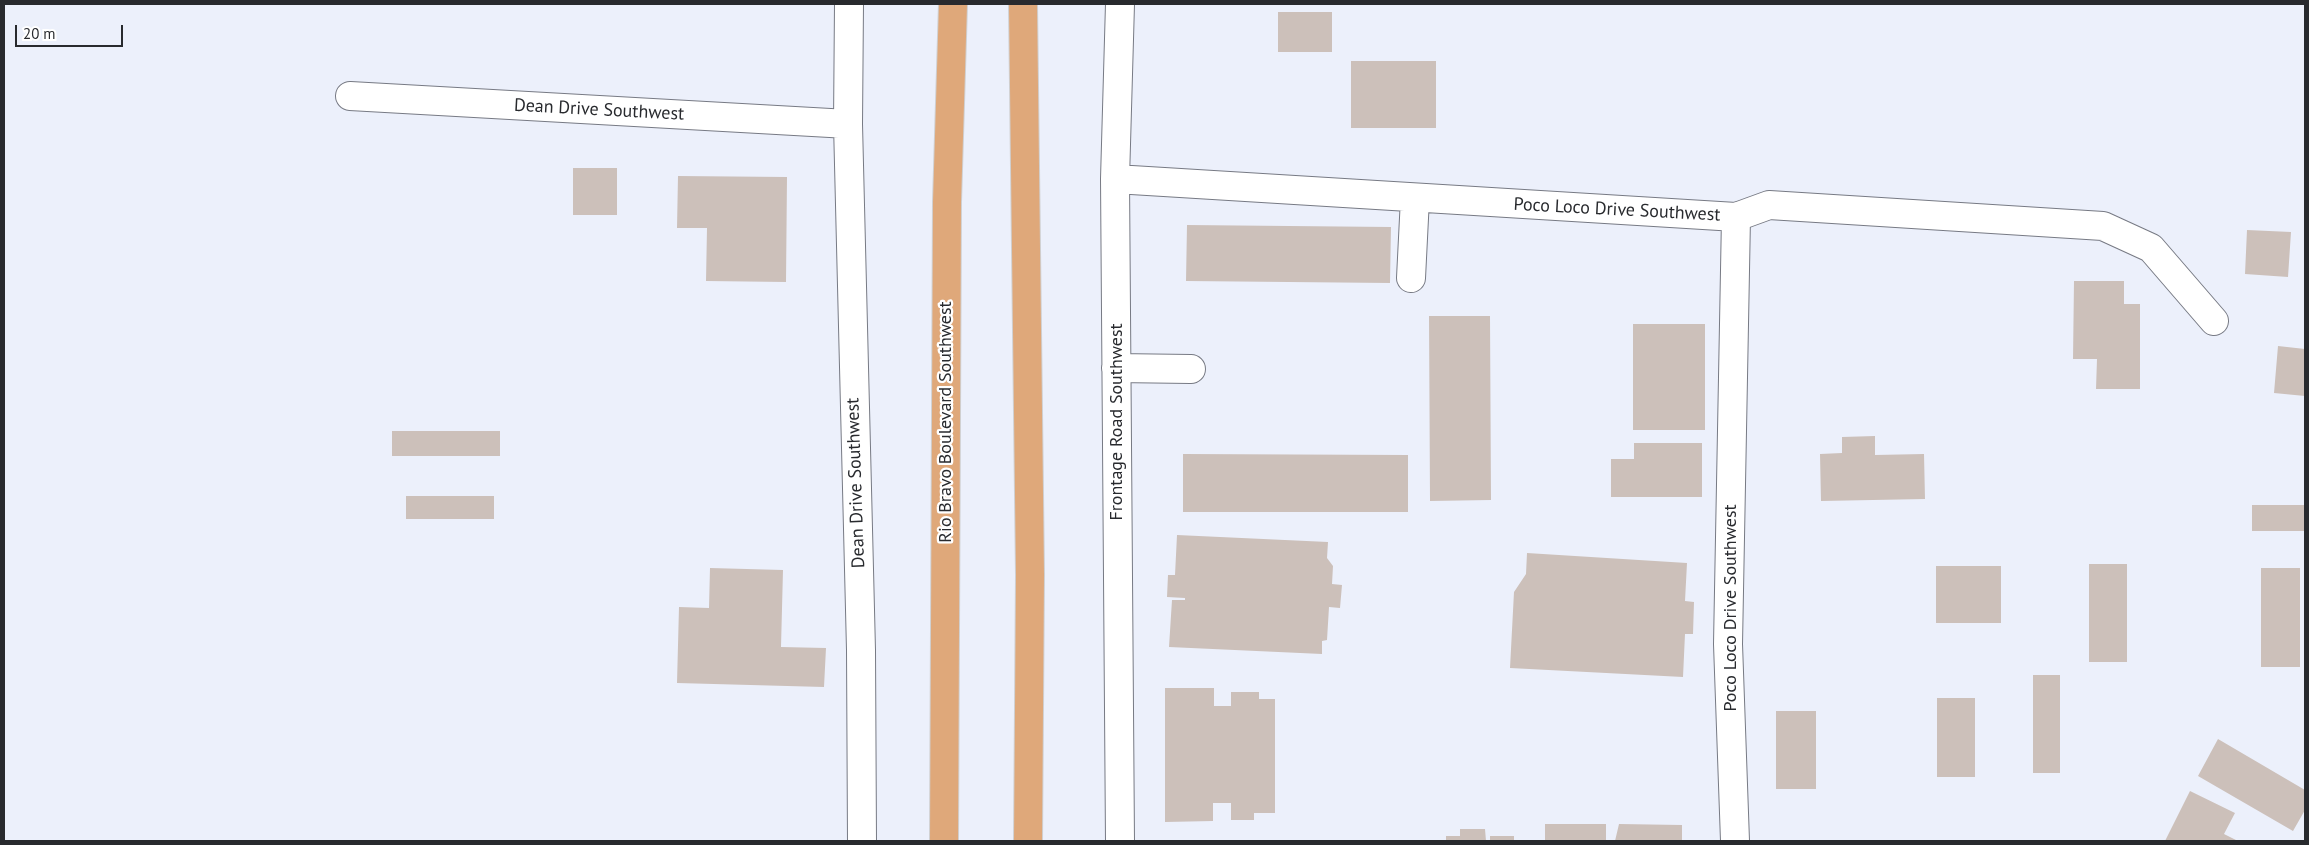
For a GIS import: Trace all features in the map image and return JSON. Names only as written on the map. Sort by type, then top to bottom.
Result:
[{"type":"main road","name":"Rio Bravo Boulevard Southwest","points":[[944,841],[947,212],[953,4]]},
{"type":"main road","points":[[1023,4],[1030,575],[1028,841]]},
{"type":"street","name":"Dean Drive Southwest","points":[[849,4],[848,124],[861,650],[862,841]]},
{"type":"street","name":"Frontage Road Southwest","points":[[1120,4],[1115,179],[1120,841]]},
{"type":"street","name":"Dean Drive Southwest","points":[[350,96],[848,124]]},
{"type":"street","name":"Poco Loco Drive Southwest","points":[[1115,179],[1736,217],[1728,644],[1735,841]]},
{"type":"street","points":[[1411,278],[1415,198]]},
{"type":"street","points":[[1736,217],[1769,205],[2103,226],[2151,248],[2214,321]]},
{"type":"street","points":[[1116,368],[1191,369]]},
{"type":"building","points":[[1278,12],[1332,12],[1332,52],[1278,52]]},
{"type":"building","points":[[1351,61],[1436,61],[1436,128],[1351,128]]},
{"type":"building","points":[[573,168],[617,168],[617,215],[573,215]]},
{"type":"building","points":[[678,176],[787,177],[786,282],[706,281],[707,228],[677,228]]},
{"type":"building","points":[[1187,225],[1391,227],[1390,283],[1186,281]]},
{"type":"building","points":[[2247,230],[2291,232],[2288,277],[2245,274]]},
{"type":"building","points":[[2074,281],[2124,281],[2124,304],[2140,304],[2140,389],[2096,389],[2097,359],[2073,359]]},
{"type":"building","points":[[1429,316],[1490,316],[1491,500],[1430,501]]},
{"type":"building","points":[[1633,324],[1705,324],[1705,430],[1633,430]]},
{"type":"building","points":[[2278,346],[2305,349],[2305,396],[2274,393]]},
{"type":"building","points":[[392,431],[500,431],[500,456],[392,456]]},
{"type":"building","points":[[1875,436],[1875,455],[1924,454],[1925,499],[1821,501],[1820,454],[1842,453],[1842,437]]},
{"type":"building","points":[[1634,443],[1702,443],[1702,497],[1611,497],[1611,459],[1634,459]]},
{"type":"building","points":[[1183,454],[1408,455],[1408,512],[1183,512]]},
{"type":"building","points":[[406,496],[494,496],[494,519],[406,519]]},
{"type":"building","points":[[2252,505],[2305,505],[2305,531],[2252,531]]},
{"type":"building","points":[[1177,535],[1328,542],[1327,558],[1333,566],[1332,584],[1342,585],[1340,608],[1329,607],[1327,640],[1322,641],[1322,654],[1169,647],[1172,600],[1185,600],[1185,598],[1167,597],[1168,575],[1175,575]]},
{"type":"building","points":[[1527,553],[1687,563],[1685,601],[1694,602],[1693,634],[1685,634],[1683,677],[1510,668],[1514,592],[1526,574]]},
{"type":"building","points":[[2089,564],[2127,564],[2127,662],[2089,662]]},
{"type":"building","points":[[1936,566],[2001,566],[2001,623],[1936,623]]},
{"type":"building","points":[[710,568],[783,570],[781,647],[826,648],[824,687],[677,683],[679,607],[709,608]]},
{"type":"building","points":[[2261,568],[2300,568],[2300,667],[2261,667]]},
{"type":"building","points":[[2033,675],[2060,675],[2060,773],[2033,773]]},
{"type":"building","points":[[1165,688],[1214,688],[1214,706],[1231,706],[1231,692],[1259,692],[1259,699],[1275,699],[1275,813],[1254,813],[1254,820],[1231,820],[1231,803],[1213,803],[1213,821],[1165,822]]},
{"type":"building","points":[[1937,698],[1975,698],[1975,777],[1937,777]]},
{"type":"building","points":[[1776,711],[1816,711],[1816,789],[1776,789]]},
{"type":"building","points":[[2218,739],[2305,790],[2305,810],[2293,831],[2198,776]]},
{"type":"building","points":[[2190,791],[2235,813],[2224,834],[2238,841],[2165,841]]},
{"type":"building","points":[[1545,824],[1606,824],[1606,841],[1545,841]]},
{"type":"building","points":[[1619,824],[1682,825],[1682,841],[1615,841]]},
{"type":"building","points":[[1460,829],[1485,829],[1486,841],[1446,841],[1446,836],[1460,836]]},
{"type":"building","points":[[1490,836],[1514,836],[1514,841],[1490,841]]}]
